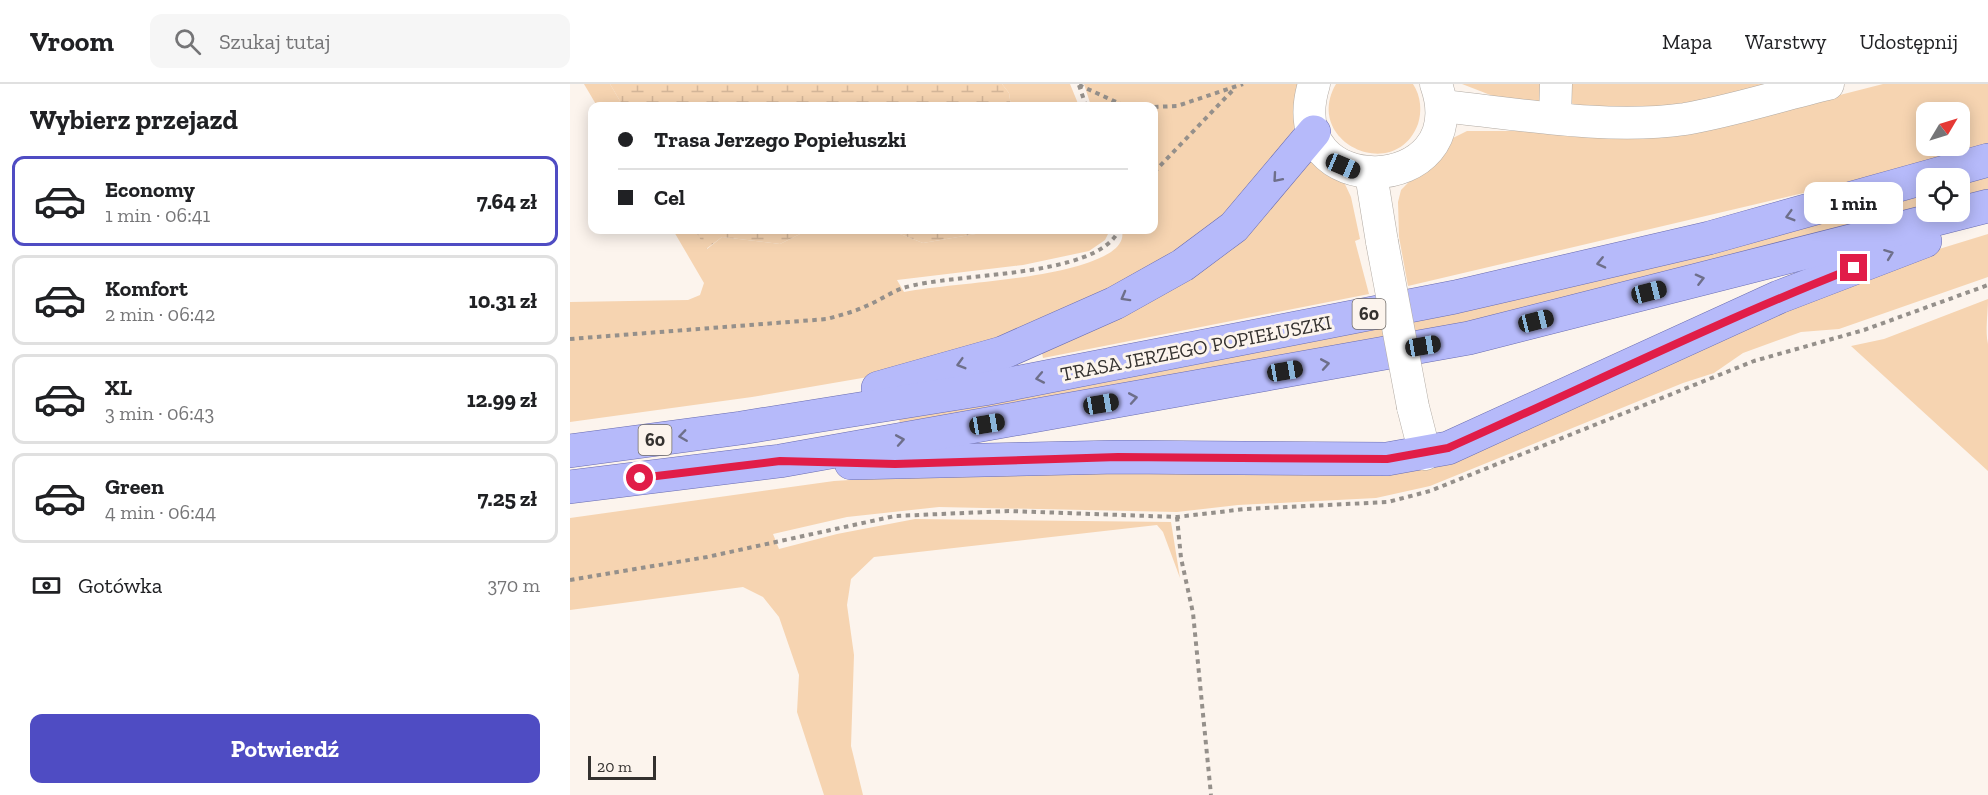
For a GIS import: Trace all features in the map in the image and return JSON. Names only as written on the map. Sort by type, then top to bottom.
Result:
[{"type":"main road","points":[[741,428],[1002,352],[1115,303],[1183,265],[1234,227],[1283,172],[1314,132]]},
{"type":"main road","name":"TRASA JERZEGO POPIEŁUSZKI","points":[[570,451],[741,428],[984,390],[1455,297],[1709,238],[1988,160]]},
{"type":"main road","name":"TRASA JERZEGO POPIEŁUSZKI","points":[[570,487],[780,461],[1468,338],[1988,206]]},
{"type":"main road","points":[[780,461],[895,464],[1118,457],[1387,459],[1425,454],[1448,448],[1779,297],[1988,218]]},
{"type":"street","points":[[1314,84],[1310,101],[1314,132],[1326,151],[1343,166],[1371,174],[1390,173],[1408,166],[1423,154],[1434,139],[1439,95],[1555,118],[1629,122],[1685,119],[1828,84]]},
{"type":"street","points":[[1555,118],[1556,84]]},
{"type":"street","points":[[1371,174],[1413,407],[1425,454]]},
{"type":"path","points":[[1158,107],[1177,106],[1234,89],[1243,84]]},
{"type":"path","points":[[1079,85],[1085,102]]},
{"type":"path","points":[[1079,85],[1116,102]]},
{"type":"path","points":[[1158,168],[1234,89]]},
{"type":"path","points":[[570,339],[827,319],[865,307],[901,288],[921,283],[1007,274],[1096,254],[1113,241],[1117,234]]},
{"type":"path","points":[[570,580],[707,557],[895,516],[1010,511],[1177,517],[1245,509],[1388,502],[1431,491],[1754,361],[1864,330],[1988,285]]},
{"type":"path","points":[[1177,517],[1180,558],[1193,613],[1211,795]]},
{"type":"green space","points":[[584,84],[610,84],[621,102],[595,102]]},
{"type":"green space","points":[[610,84],[1002,84],[1009,93],[1010,102],[621,102]]},
{"type":"green space","points":[[1002,84],[1070,84],[1077,102],[1010,102],[1009,93]]},
{"type":"green space","points":[[1084,84],[1300,84],[1293,134],[1248,191],[1216,222],[1170,255],[1125,282],[1017,332],[868,377],[752,397],[570,422],[570,302],[688,300],[700,295],[704,283],[675,234],[698,234],[707,249],[722,237],[780,244],[800,234],[900,234],[923,243],[976,234],[1108,234],[1105,240],[1089,251],[1023,265],[897,280],[904,292],[1011,279],[1068,269],[1111,252],[1120,242],[1122,234],[1158,234],[1158,102],[1090,102]]},
{"type":"green space","points":[[1336,84],[1413,84],[1420,104],[1418,124],[1406,142],[1391,152],[1373,153],[1356,149],[1341,138],[1331,123],[1329,105]]},
{"type":"green space","points":[[1462,84],[1551,84],[1544,102],[1493,96]]},
{"type":"green space","points":[[1562,84],[1775,84],[1661,109],[1582,106],[1570,103]]},
{"type":"green space","points":[[1883,84],[1988,84],[1988,144],[1970,149],[1970,102],[1916,102],[1916,156],[1944,156],[1829,187],[1408,286],[1399,237],[1398,202],[1401,190],[1451,139],[1467,131],[1534,131],[1789,108]]},
{"type":"green space","points":[[1311,153],[1344,182],[1351,197],[1360,239],[1355,241],[1369,294],[1043,358],[1041,348]]},
{"type":"green space","points":[[1988,175],[1988,196],[1970,201],[1970,179]]},
{"type":"green space","points":[[1916,194],[1916,214],[1445,332],[903,434],[899,419],[1184,367],[1597,281]]},
{"type":"green space","points":[[697,234],[800,234],[780,244],[722,237],[706,249]]},
{"type":"green space","points":[[900,234],[976,234],[923,243]]},
{"type":"green space","points":[[1988,234],[1988,277],[1839,329],[1801,332],[1743,353],[1714,373],[1683,383],[1430,486],[1376,498],[1238,505],[1177,512],[939,507],[847,517],[773,534],[779,549],[837,534],[915,519],[1171,522],[1180,578],[1163,532],[1157,525],[874,557],[851,579],[847,605],[854,655],[851,746],[863,795],[824,795],[797,712],[799,675],[779,617],[763,597],[743,587],[570,610],[570,518],[834,481],[1026,469],[1391,472],[1861,273]]},
{"type":"green space","points":[[1988,299],[1988,471],[1851,346],[1884,339]]},
{"type":"route","points":[[640,478],[780,461],[895,464],[1118,457],[1387,459],[1425,454],[1448,448],[1582,388],[1680,340],[1779,297],[1854,268]]}]
